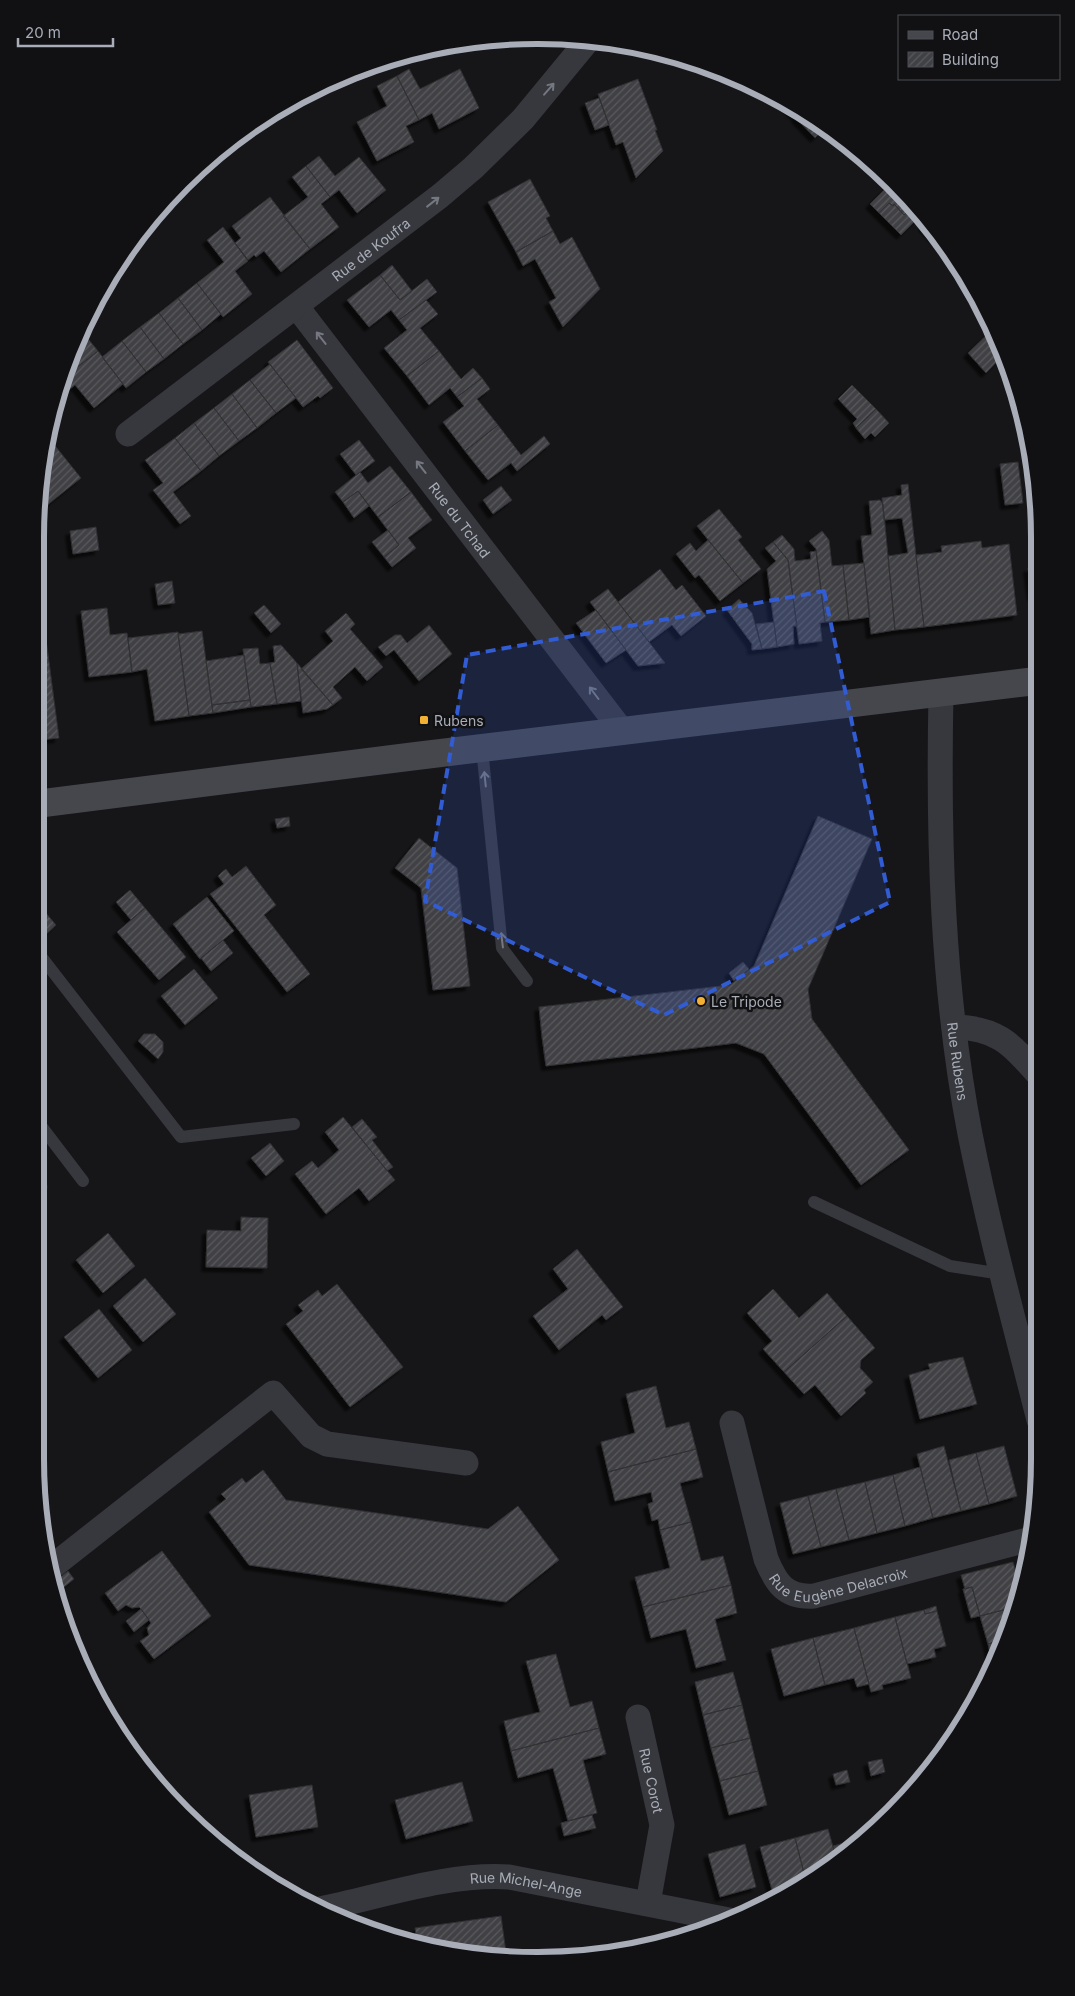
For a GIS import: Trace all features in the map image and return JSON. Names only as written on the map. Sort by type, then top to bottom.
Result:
[{"type":"main road","points":[[44,803],[1031,682]]},
{"type":"street","name":"Rue de Koufra","points":[[128,434],[297,307],[440,196],[473,168],[523,119],[583,46]]},
{"type":"street","name":"Rue du Tchad","points":[[297,307],[624,732]]},
{"type":"street","name":"Rue Rubens","points":[[941,693],[940,856],[947,964],[954,1027],[970,1133],[1002,1274],[1031,1388]]},
{"type":"street","points":[[954,1027],[972,1028],[998,1036],[1010,1044],[1031,1066]]},
{"type":"street","points":[[55,1565],[273,1393],[311,1436],[327,1444],[466,1463]]},
{"type":"street","name":"Rue Eugène Delacroix","points":[[732,1423],[766,1559],[772,1575],[781,1586],[792,1594],[814,1596],[1024,1541]]},
{"type":"street","name":"Rue Corot","points":[[638,1717],[662,1825],[648,1903]]},
{"type":"street","name":"Rue Michel-Ange","points":[[331,1907],[454,1880],[488,1876],[508,1877],[718,1918]]},
{"type":"lane","points":[[482,748],[502,948],[527,981]]},
{"type":"lane","points":[[44,960],[181,1137],[294,1124]]},
{"type":"lane","points":[[44,1130],[83,1181]]},
{"type":"lane","points":[[814,1202],[950,1266],[1002,1274]]},
{"type":"highlighted area","points":[[824,591],[890,902],[664,1015],[425,901],[467,655]]},
{"type":"green space","points":[[44,1181],[48,1186],[44,1204]]},
{"type":"building","points":[[409,69],[420,89],[460,69],[479,108],[439,129],[432,113],[419,120],[397,76]]},
{"type":"building","points":[[397,76],[419,120],[406,126],[414,142],[377,161],[357,122],[387,106],[377,86]]},
{"type":"building","points":[[638,79],[663,151],[636,178],[623,142],[616,145],[598,94]]},
{"type":"building","points":[[599,98],[609,125],[595,130],[585,103]]},
{"type":"building","points":[[796,118],[812,127],[820,133],[815,138]]},
{"type":"building","points":[[319,156],[335,176],[359,157],[386,190],[357,213],[339,190],[330,197],[306,166]]},
{"type":"building","points":[[306,166],[330,197],[321,204],[339,227],[310,249],[283,216],[308,197],[292,177]]},
{"type":"building","points":[[530,179],[550,216],[546,218],[553,231],[516,252],[488,202]]},
{"type":"building","points":[[886,188],[908,211],[904,215],[894,204],[893,206],[889,203],[879,213],[870,204]]},
{"type":"building","points":[[270,197],[310,249],[281,272],[264,251],[248,260],[235,243],[241,238],[232,226]]},
{"type":"building","points":[[889,203],[893,206],[894,204],[904,215],[908,211],[916,220],[901,235],[879,213]]},
{"type":"building","points":[[223,227],[248,261],[235,271],[252,294],[223,317],[197,283],[224,262],[207,240]]},
{"type":"building","points":[[553,231],[560,244],[572,237],[600,289],[563,327],[549,302],[556,298],[535,259],[523,266],[516,252]]},
{"type":"building","points":[[392,265],[412,291],[400,300],[380,275]]},
{"type":"building","points":[[380,275],[400,300],[427,279],[437,292],[399,320],[391,310],[369,327],[347,300]]},
{"type":"building","points":[[197,283],[221,314],[202,330],[178,298]]},
{"type":"building","points":[[178,298],[202,330],[183,344],[159,313]]},
{"type":"building","points":[[426,300],[438,314],[420,328],[439,351],[407,376],[384,348],[407,330],[399,320]]},
{"type":"building","points":[[159,313],[183,344],[164,359],[140,327]]},
{"type":"building","points":[[140,327],[164,359],[146,372],[122,341]]},
{"type":"building","points":[[987,335],[998,360],[986,373],[968,353]]},
{"type":"building","points":[[89,340],[98,351],[73,370],[81,349]]},
{"type":"building","points":[[297,340],[333,388],[303,407],[268,362]]},
{"type":"building","points":[[122,341],[146,372],[126,388],[102,357]]},
{"type":"building","points":[[98,351],[123,384],[94,408],[75,385],[66,392],[73,370]]},
{"type":"building","points":[[439,351],[461,379],[473,368],[482,378],[457,397],[450,388],[429,405],[407,376]]},
{"type":"building","points":[[270,364],[296,398],[276,413],[250,380]]},
{"type":"building","points":[[482,378],[490,389],[477,399],[498,425],[465,451],[443,422],[464,406],[457,397]]},
{"type":"building","points":[[250,380],[276,413],[257,428],[232,394]]},
{"type":"building","points":[[852,385],[876,409],[856,428],[853,423],[857,419],[838,399]]},
{"type":"building","points":[[232,394],[257,428],[239,441],[214,408]]},
{"type":"building","points":[[214,408],[239,441],[219,456],[194,423]]},
{"type":"building","points":[[876,409],[889,423],[875,437],[871,433],[865,439],[856,428]]},
{"type":"building","points":[[194,423],[219,456],[201,471],[175,438]]},
{"type":"building","points":[[498,425],[521,455],[544,436],[550,444],[517,471],[511,463],[488,480],[465,451]]},
{"type":"building","points":[[175,438],[201,471],[173,492],[191,516],[180,524],[153,490],[163,483],[145,460]]},
{"type":"building","points":[[359,440],[375,461],[356,475],[340,454]]},
{"type":"building","points":[[53,443],[81,478],[45,507]]},
{"type":"building","points":[[1018,462],[1023,503],[1005,505],[1000,464]]},
{"type":"building","points":[[390,466],[411,492],[378,517],[358,491],[343,502],[335,492],[360,472],[368,483]]},
{"type":"building","points":[[908,484],[924,627],[895,630],[888,556],[908,553],[902,518],[884,520],[882,498],[902,495],[901,485]]},
{"type":"building","points":[[501,486],[512,500],[493,514],[483,500]]},
{"type":"building","points":[[358,491],[369,506],[354,518],[343,502]]},
{"type":"building","points":[[411,492],[432,520],[408,538],[416,548],[392,567],[384,557],[399,545],[378,517]]},
{"type":"building","points":[[880,500],[883,504],[895,630],[871,634],[861,536],[872,535],[869,501]]},
{"type":"building","points":[[719,509],[742,537],[738,540],[761,569],[743,583],[697,526]]},
{"type":"building","points":[[96,527],[99,550],[73,554],[70,531]]},
{"type":"building","points":[[388,530],[399,545],[384,557],[372,542]]},
{"type":"building","points":[[822,531],[829,540],[832,566],[843,565],[849,620],[825,622],[816,549],[809,541]]},
{"type":"building","points":[[782,535],[794,549],[795,561],[811,559],[810,552],[816,551],[825,622],[820,623],[822,641],[799,644],[788,560],[773,542]]},
{"type":"building","points":[[708,540],[743,583],[720,601],[699,575],[695,578],[676,554],[690,543],[696,551]]},
{"type":"building","points":[[981,541],[982,548],[1009,544],[1017,615],[924,627],[916,555],[942,552],[941,546]]},
{"type":"building","points":[[773,542],[788,560],[797,626],[793,626],[794,644],[777,647],[767,569],[776,561],[765,548]]},
{"type":"building","points":[[864,563],[870,617],[849,620],[843,565]]},
{"type":"building","points":[[1028,568],[1031,568],[1031,589]]},
{"type":"building","points":[[660,569],[676,590],[682,585],[706,616],[681,636],[672,625],[649,642],[618,602]]},
{"type":"building","points":[[172,581],[175,603],[158,605],[155,584]]},
{"type":"building","points":[[608,589],[665,663],[638,666],[590,602]]},
{"type":"building","points":[[739,599],[752,613],[762,649],[752,650],[752,644],[727,610]]},
{"type":"building","points":[[264,605],[281,624],[271,633],[254,613]]},
{"type":"building","points":[[107,608],[110,635],[127,633],[132,672],[89,677],[81,611]]},
{"type":"building","points":[[596,610],[626,650],[606,663],[576,623]]},
{"type":"building","points":[[346,613],[355,624],[350,629],[383,667],[367,681],[355,667],[333,687],[342,698],[333,705],[301,669],[333,641],[325,631]]},
{"type":"building","points":[[774,622],[777,647],[762,649],[756,624]]},
{"type":"building","points":[[44,624],[59,738],[44,740]]},
{"type":"building","points":[[429,625],[452,654],[419,681],[394,650],[386,656],[378,647],[395,635],[401,635],[407,643]]},
{"type":"building","points":[[202,631],[213,713],[189,716],[178,634]]},
{"type":"building","points":[[178,632],[189,716],[155,721],[147,669],[132,672],[128,638]]},
{"type":"building","points":[[281,645],[297,663],[301,701],[277,704],[270,663],[275,662],[273,646]]},
{"type":"building","points":[[258,648],[260,664],[270,663],[277,704],[251,707],[243,649]]},
{"type":"building","points":[[244,655],[250,700],[212,705],[206,661]]},
{"type":"building","points":[[297,663],[333,705],[327,709],[303,713]]},
{"type":"building","points":[[250,700],[251,707],[213,713],[212,705]]},
{"type":"building","name":"Le Tripode","points":[[818,816],[872,839],[808,989],[812,1019],[909,1150],[861,1185],[764,1054],[736,1043],[546,1066],[542,1037],[539,1007],[730,985],[754,966]]},
{"type":"building","points":[[289,817],[290,826],[277,828],[275,819]]},
{"type":"building","points":[[419,838],[457,868],[470,986],[433,990],[421,888],[395,868]]},
{"type":"building","points":[[246,866],[276,905],[264,915],[310,974],[287,992],[210,894],[224,884],[218,876],[222,872],[226,869],[232,877]]},
{"type":"building","points":[[130,890],[145,908],[131,920],[116,902]]},
{"type":"building","points":[[207,897],[234,931],[200,959],[173,924]]},
{"type":"building","points":[[145,908],[186,957],[159,980],[117,932]]},
{"type":"building","points":[[44,911],[56,925],[44,936]]},
{"type":"building","points":[[223,940],[233,953],[211,971],[201,958]]},
{"type":"building","points":[[743,962],[749,969],[734,981],[729,973]]},
{"type":"building","points":[[194,969],[218,998],[185,1025],[161,996]]},
{"type":"building","points":[[144,1034],[155,1034],[163,1042],[163,1052],[158,1059],[138,1041]]},
{"type":"building","points":[[343,1117],[395,1180],[369,1201],[359,1188],[326,1214],[295,1174],[312,1161],[318,1168],[339,1150],[325,1132]]},
{"type":"building","points":[[362,1119],[377,1137],[372,1140],[393,1167],[387,1171],[352,1127]]},
{"type":"building","points":[[270,1143],[284,1161],[266,1176],[251,1158]]},
{"type":"building","points":[[241,1217],[268,1218],[267,1268],[206,1267],[207,1230],[241,1231]]},
{"type":"building","points":[[108,1233],[135,1266],[103,1293],[76,1260]]},
{"type":"building","points":[[577,1249],[623,1307],[606,1320],[602,1315],[559,1350],[533,1316],[568,1289],[553,1269]]},
{"type":"building","points":[[145,1278],[176,1314],[143,1342],[113,1306]]},
{"type":"building","points":[[337,1284],[403,1367],[350,1407],[286,1324],[303,1311],[298,1305],[318,1290],[322,1296]]},
{"type":"building","points":[[773,1289],[799,1318],[827,1293],[847,1316],[784,1372],[763,1349],[772,1341],[747,1313]]},
{"type":"building","points":[[99,1309],[132,1350],[98,1378],[64,1337]]},
{"type":"building","points":[[847,1316],[875,1348],[861,1360],[860,1368],[873,1382],[864,1390],[866,1393],[841,1416],[815,1385],[804,1394],[784,1372]]},
{"type":"building","points":[[963,1357],[977,1404],[920,1419],[909,1375],[930,1369],[928,1364]]},
{"type":"building","points":[[656,1386],[666,1428],[689,1422],[696,1449],[608,1472],[601,1442],[635,1433],[626,1394]]},
{"type":"building","points":[[944,1446],[961,1511],[933,1518],[917,1454]]},
{"type":"building","points":[[1004,1446],[1017,1496],[989,1504],[976,1453]]},
{"type":"building","points":[[696,1449],[703,1477],[680,1483],[691,1522],[660,1530],[658,1519],[652,1521],[648,1504],[653,1502],[651,1492],[615,1501],[608,1472]]},
{"type":"building","points":[[976,1453],[989,1504],[961,1511],[949,1460]]},
{"type":"building","points":[[920,1467],[933,1518],[905,1526],[893,1475]]},
{"type":"building","points":[[263,1470],[286,1500],[488,1529],[518,1506],[559,1560],[506,1602],[249,1565],[209,1512],[226,1499],[221,1494],[242,1478],[246,1483]]},
{"type":"building","points":[[893,1475],[905,1526],[877,1533],[865,1482]]},
{"type":"building","points":[[865,1482],[877,1533],[849,1540],[836,1489]]},
{"type":"building","points":[[836,1489],[849,1540],[821,1547],[808,1496]]},
{"type":"building","points":[[808,1496],[821,1547],[793,1554],[780,1503]]},
{"type":"building","points":[[691,1522],[701,1561],[723,1556],[731,1585],[643,1607],[635,1577],[670,1568],[660,1530]]},
{"type":"building","points":[[162,1551],[211,1616],[154,1659],[140,1641],[149,1635],[147,1628],[151,1623],[141,1609],[126,1605],[118,1611],[105,1593]]},
{"type":"building","points":[[1013,1562],[1017,1575],[1007,1609],[980,1616],[972,1587],[965,1589],[961,1575]]},
{"type":"building","points":[[68,1571],[74,1579],[62,1589],[59,1578]]},
{"type":"building","points":[[731,1585],[737,1613],[715,1619],[726,1660],[696,1668],[686,1629],[651,1638],[643,1607]]},
{"type":"building","points":[[972,1587],[980,1616],[971,1618],[963,1589]]},
{"type":"building","points":[[936,1606],[937,1611],[925,1614],[924,1610]]},
{"type":"building","points":[[141,1609],[149,1620],[134,1632],[126,1621]]},
{"type":"building","points":[[1007,1609],[996,1642],[988,1644],[980,1616]]},
{"type":"building","points":[[924,1610],[925,1614],[937,1611],[946,1646],[934,1649],[936,1657],[907,1664],[895,1617]]},
{"type":"building","points":[[895,1617],[911,1678],[882,1685],[883,1689],[871,1692],[854,1628]]},
{"type":"building","points":[[854,1628],[869,1684],[857,1687],[854,1678],[825,1685],[813,1638]]},
{"type":"building","points":[[813,1638],[825,1685],[784,1696],[771,1649]]},
{"type":"building","points":[[996,1642],[990,1655],[988,1644]]},
{"type":"building","points":[[556,1654],[570,1707],[592,1701],[599,1728],[511,1751],[504,1721],[540,1712],[526,1661]]},
{"type":"building","points":[[733,1672],[742,1705],[703,1715],[695,1682]]},
{"type":"building","points":[[742,1705],[750,1738],[711,1748],[703,1715]]},
{"type":"building","points":[[599,1728],[606,1754],[583,1760],[597,1813],[568,1821],[553,1768],[518,1778],[511,1751]]},
{"type":"building","points":[[750,1738],[758,1771],[720,1781],[711,1748]]},
{"type":"building","points":[[882,1759],[885,1772],[871,1776],[868,1762]]},
{"type":"building","points":[[847,1770],[850,1782],[836,1785],[833,1774]]},
{"type":"building","points":[[758,1771],[767,1805],[729,1815],[720,1781]]},
{"type":"building","points":[[462,1782],[473,1821],[406,1839],[395,1800]]},
{"type":"building","points":[[312,1785],[318,1827],[256,1837],[249,1795]]},
{"type":"building","points":[[592,1815],[596,1828],[564,1836],[561,1823]]},
{"type":"building","points":[[828,1829],[835,1852],[804,1874],[795,1838]]},
{"type":"building","points":[[795,1838],[804,1874],[781,1888],[772,1890],[760,1847]]},
{"type":"building","points":[[848,1842],[835,1852],[833,1846]]},
{"type":"building","points":[[745,1844],[756,1887],[720,1897],[708,1854]]},
{"type":"building","points":[[501,1916],[506,1951],[441,1943],[416,1937],[415,1928]]},
{"type":"place","name":"Rubens","points":[[424,720]]},
{"type":"place","name":"Le Tripode","points":[[701,1001]]}]
